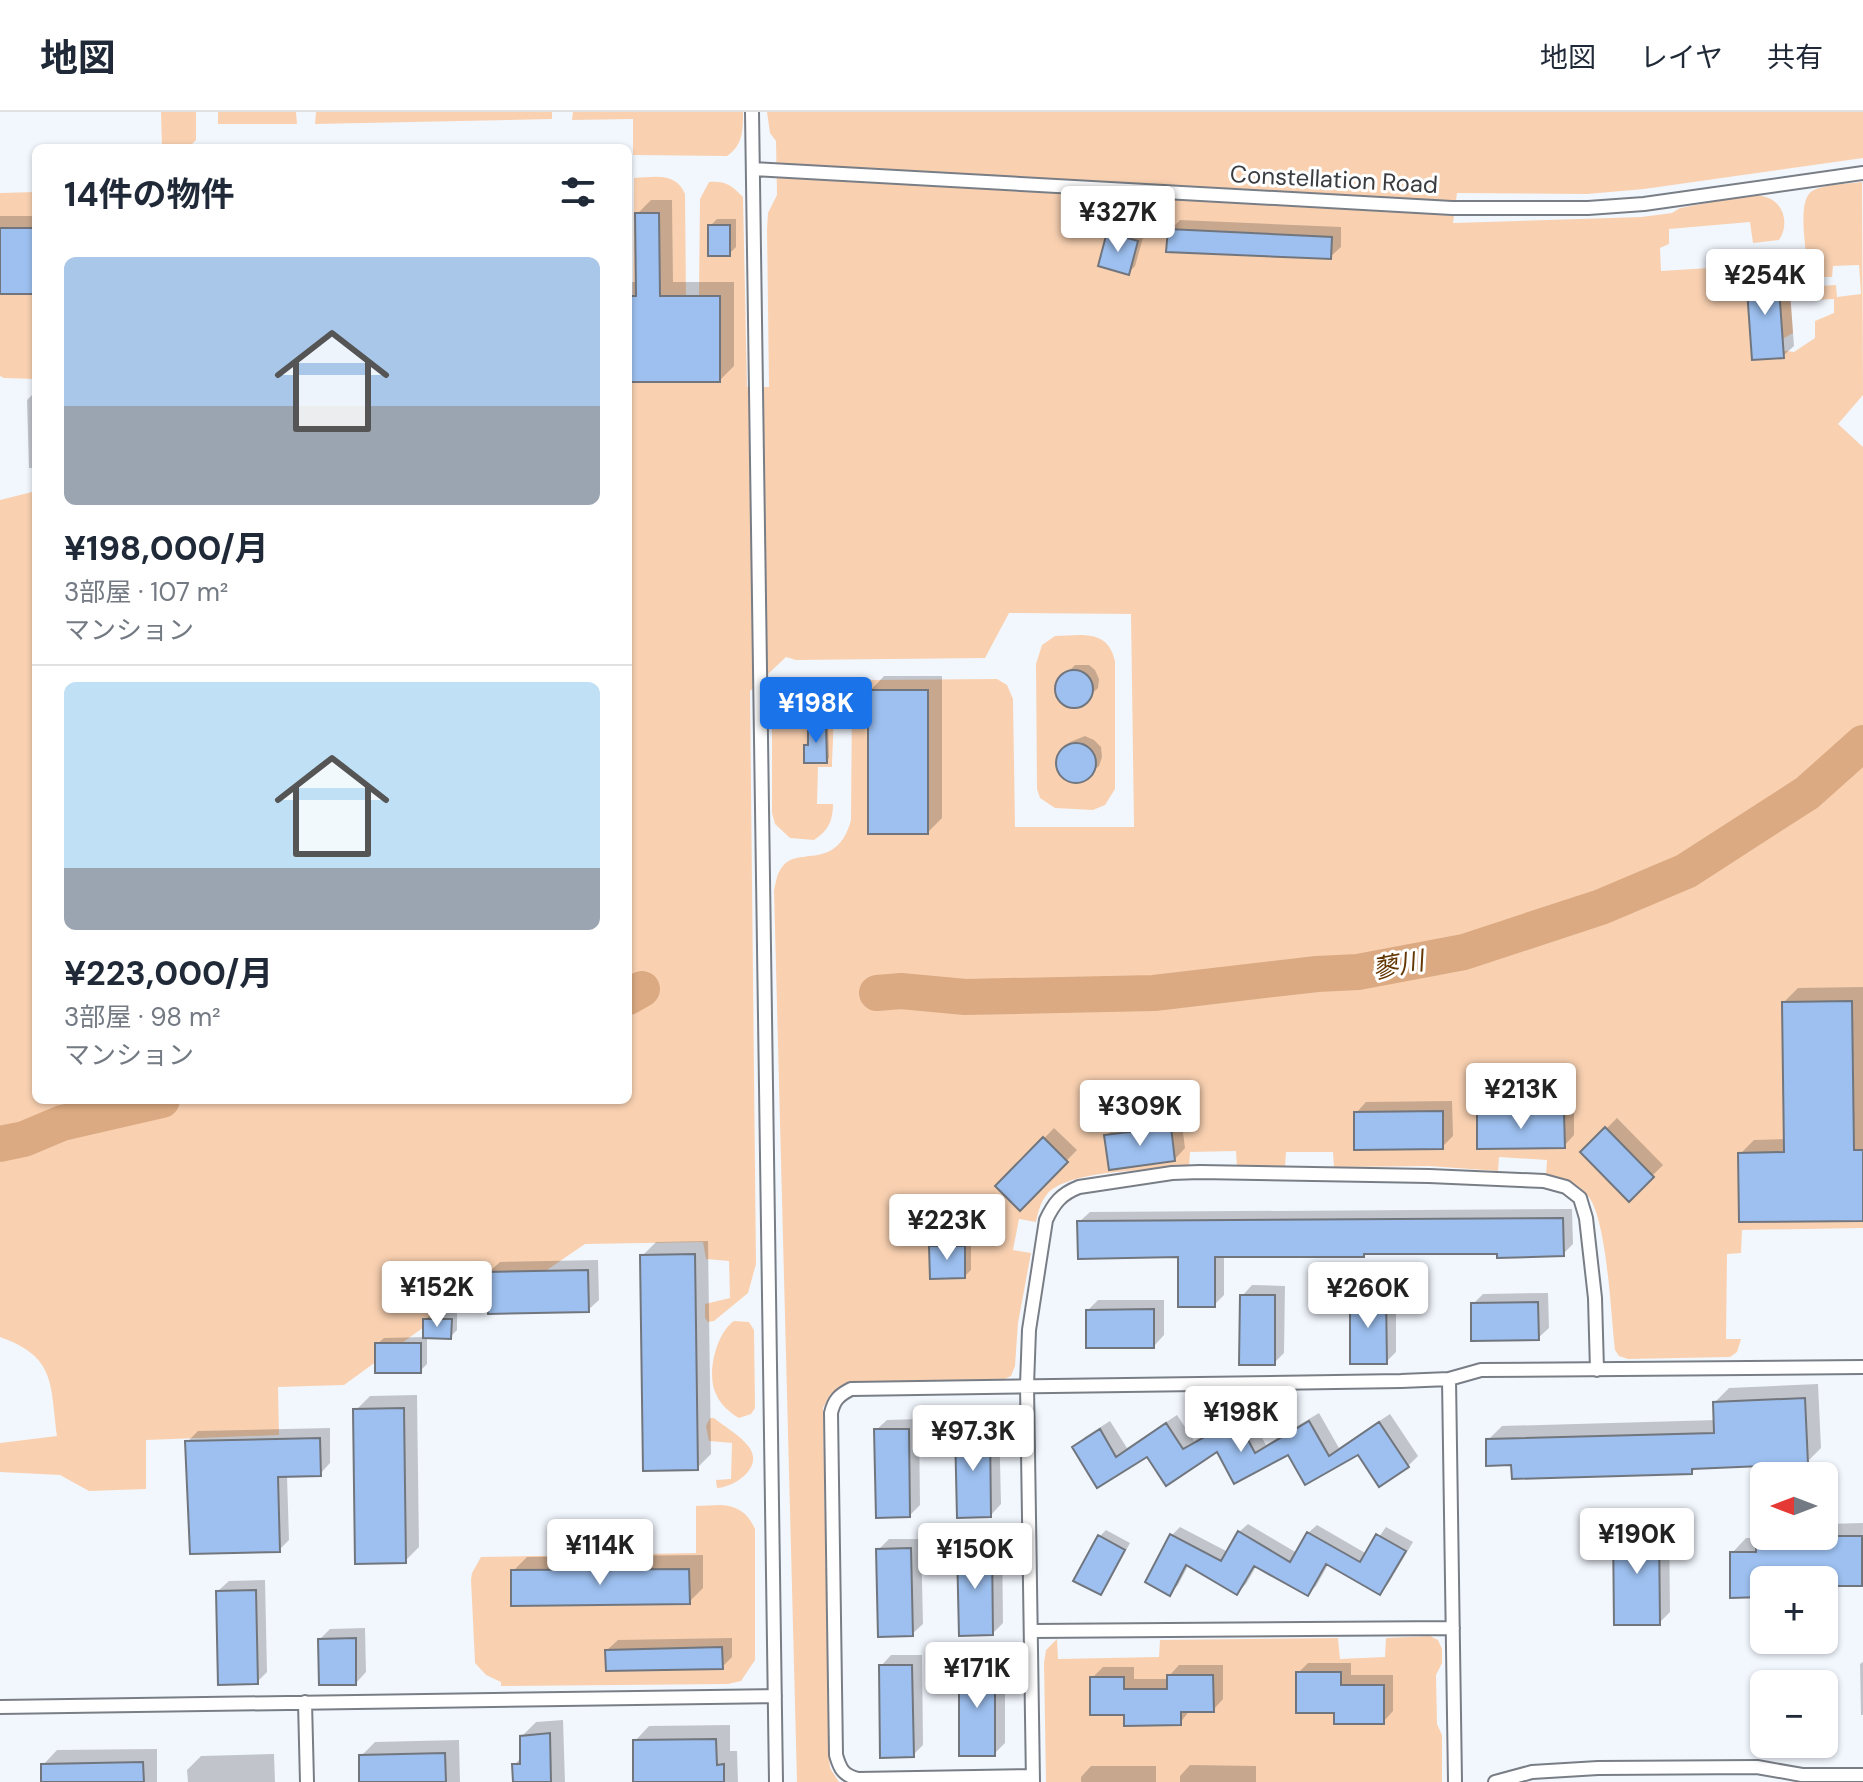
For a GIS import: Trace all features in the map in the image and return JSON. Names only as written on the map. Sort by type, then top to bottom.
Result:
[{"type":"lane","points":[[752,112],[776,1782]]},
{"type":"lane","name":"Constellation Road","points":[[753,169],[1452,208],[1588,208],[1644,204],[1863,173]]},
{"type":"lane","points":[[1597,1370],[1595,1298],[1586,1218],[1580,1198],[1566,1187],[1544,1181],[1429,1176],[1172,1173],[1079,1187],[1065,1193],[1054,1204],[1046,1220],[1029,1330],[1027,1385],[1033,1779],[858,1779],[847,1777],[840,1768],[836,1755],[831,1413],[833,1403],[840,1394],[851,1389],[1027,1385],[1449,1379],[1481,1370],[1597,1370],[1863,1367]]},
{"type":"lane","points":[[1449,1379],[1455,1782]]},
{"type":"lane","points":[[1032,1631],[1453,1628]]},
{"type":"lane","points":[[0,1707],[775,1696]]},
{"type":"lane","points":[[305,1702],[307,1782]]},
{"type":"lane","points":[[1495,1782],[1532,1772],[1598,1768],[1757,1767],[1802,1775],[1863,1775]]},
{"type":"shaded area","points":[[161,112],[196,112],[196,140],[192,144],[162,144]]},
{"type":"shaded area","points":[[218,112],[296,112],[297,124],[218,124]]},
{"type":"shaded area","points":[[316,112],[552,112],[552,119],[315,124]]},
{"type":"shaded area","points":[[573,112],[743,112],[743,125],[739,142],[727,156],[633,155],[633,119],[572,120]]},
{"type":"shaded area","points":[[767,112],[1863,112],[1863,158],[1644,189],[1587,194],[1457,193],[1453,223],[1641,217],[1735,198],[1769,198],[1783,214],[1784,227],[1779,240],[1753,243],[1750,222],[1669,229],[1669,244],[1660,248],[1661,271],[1774,264],[1789,277],[1793,333],[1779,341],[1780,350],[1794,352],[1815,338],[1815,321],[1834,313],[1834,299],[1814,300],[1814,290],[1819,286],[1836,285],[1837,297],[1861,294],[1859,265],[1833,266],[1832,277],[1815,277],[1808,271],[1803,216],[1807,197],[1812,191],[1823,187],[1862,182],[1863,395],[1838,424],[1863,447],[1863,1228],[1742,1230],[1741,1253],[1727,1254],[1726,1339],[1741,1339],[1737,1352],[1730,1357],[1628,1359],[1619,1356],[1615,1350],[1604,1248],[1595,1210],[1580,1188],[1564,1179],[1546,1175],[1547,1160],[1499,1157],[1498,1171],[1429,1166],[1334,1167],[1333,1152],[1286,1152],[1285,1167],[1237,1167],[1236,1151],[1190,1152],[1189,1168],[1114,1172],[1060,1185],[1046,1196],[1036,1222],[1019,1219],[1013,1250],[1031,1253],[1011,1376],[998,1382],[852,1381],[830,1395],[823,1408],[829,1755],[830,1768],[839,1782],[797,1782],[776,880],[781,868],[790,860],[827,852],[845,836],[851,820],[852,698],[857,687],[866,680],[997,679],[1007,685],[1013,699],[1015,827],[1134,827],[1131,614],[1009,613],[985,658],[796,660],[786,657],[750,691],[756,1264],[748,1293],[714,1321],[708,1322],[705,1318],[705,1304],[730,1298],[729,1261],[706,1259],[703,1242],[585,1244],[497,1304],[453,1306],[344,1385],[278,1387],[279,1435],[146,1440],[146,1489],[89,1491],[60,1475],[0,1472],[0,1443],[57,1436],[51,1387],[41,1363],[32,1353],[0,1337],[0,500],[32,492],[32,1104],[632,1104],[634,178],[670,179],[685,194],[686,297],[699,296],[700,199],[709,182],[728,185],[743,197],[747,387],[769,387],[767,229],[768,213],[777,195],[776,141],[770,133]]},
{"type":"shaded area","points":[[32,192],[32,379],[0,376],[0,193]]},
{"type":"shaded area","points":[[1084,635],[1100,639],[1112,651],[1115,661],[1115,789],[1105,805],[1093,810],[1055,808],[1040,798],[1037,789],[1036,664],[1042,645],[1055,636]]},
{"type":"shaded area","points":[[795,678],[820,683],[832,712],[832,767],[818,767],[817,804],[833,804],[832,816],[823,833],[814,840],[790,838],[775,824],[772,813],[772,705],[778,687]]},
{"type":"shaded area","points":[[734,1321],[749,1322],[754,1330],[755,1408],[751,1414],[739,1418],[720,1401],[712,1376],[718,1344]]},
{"type":"shaded area","points":[[710,1418],[742,1439],[753,1454],[753,1462],[745,1475],[724,1487],[717,1488],[716,1480],[731,1479],[732,1443],[709,1441],[706,1426]]},
{"type":"shaded area","points":[[721,1505],[742,1511],[755,1529],[755,1660],[741,1681],[728,1684],[501,1686],[501,1682],[486,1675],[475,1663],[471,1580],[481,1557],[696,1553],[696,1506]]},
{"type":"shaded area","points":[[1430,1636],[1438,1640],[1442,1649],[1442,1663],[1436,1675],[1437,1724],[1442,1735],[1442,1782],[1046,1782],[1044,1663],[1046,1650],[1057,1639],[1058,1659],[1159,1657],[1160,1640],[1338,1638],[1340,1659],[1385,1657],[1386,1638]]},
{"type":"building","points":[[635,213],[659,213],[660,296],[720,296],[720,382],[632,382],[632,296],[636,296]]},
{"type":"building","points":[[708,225],[730,225],[730,256],[708,256]]},
{"type":"building","points":[[0,228],[32,228],[32,294],[0,294]]},
{"type":"building","points":[[1168,229],[1332,237],[1331,259],[1166,252]]},
{"type":"building","points":[[1107,232],[1138,241],[1129,275],[1098,266]]},
{"type":"building","points":[[1778,274],[1784,358],[1752,360],[1746,276]]},
{"type":"building","points":[[1074,670],[1088,675],[1093,689],[1088,703],[1074,708],[1060,703],[1055,689],[1060,675]]},
{"type":"building","points":[[868,690],[928,690],[928,834],[868,834]]},
{"type":"building","points":[[808,725],[826,725],[827,763],[804,763]]},
{"type":"building","points":[[1076,743],[1090,749],[1096,763],[1090,777],[1076,783],[1062,777],[1056,763],[1062,749]]},
{"type":"building","points":[[1852,1001],[1854,1150],[1863,1150],[1863,1221],[1739,1222],[1738,1153],[1784,1152],[1782,1002]]},
{"type":"building","points":[[1443,1111],[1443,1149],[1354,1150],[1354,1112]]},
{"type":"building","points":[[1564,1113],[1565,1148],[1477,1149],[1477,1114]]},
{"type":"building","points":[[1171,1127],[1175,1161],[1109,1170],[1104,1135]]},
{"type":"building","points":[[1605,1127],[1654,1177],[1629,1202],[1580,1152]]},
{"type":"building","points":[[1043,1137],[1068,1162],[1020,1211],[995,1186]]},
{"type":"building","points":[[1563,1218],[1564,1256],[1497,1258],[1497,1254],[1364,1254],[1364,1257],[1215,1257],[1215,1307],[1178,1307],[1178,1257],[1078,1259],[1077,1221]]},
{"type":"building","points":[[929,1246],[965,1246],[965,1278],[930,1279]]},
{"type":"building","points":[[695,1254],[698,1470],[643,1471],[640,1255]]},
{"type":"building","points":[[588,1270],[589,1312],[488,1314],[487,1272]]},
{"type":"building","points":[[1240,1295],[1275,1295],[1275,1365],[1239,1365]]},
{"type":"building","points":[[1350,1295],[1386,1295],[1387,1364],[1350,1364]]},
{"type":"building","points":[[1538,1302],[1539,1340],[1471,1341],[1471,1303]]},
{"type":"building","points":[[1154,1309],[1154,1348],[1086,1348],[1086,1310]]},
{"type":"building","points":[[423,1319],[452,1319],[451,1339],[423,1338]]},
{"type":"building","points":[[375,1343],[421,1343],[421,1373],[375,1373]]},
{"type":"building","points":[[1805,1398],[1808,1462],[1750,1462],[1750,1466],[1692,1469],[1692,1474],[1512,1479],[1511,1465],[1486,1466],[1486,1439],[1714,1433],[1713,1402]]},
{"type":"building","points":[[404,1408],[406,1563],[355,1564],[353,1409]]},
{"type":"building","points":[[1237,1419],[1255,1453],[1309,1421],[1329,1456],[1379,1422],[1409,1467],[1379,1487],[1358,1455],[1305,1485],[1288,1455],[1234,1484],[1217,1452],[1166,1486],[1147,1457],[1097,1488],[1072,1447],[1100,1429],[1116,1457],[1166,1423],[1183,1449]]},
{"type":"building","points":[[990,1428],[991,1517],[957,1518],[955,1429]]},
{"type":"building","points":[[874,1429],[909,1429],[910,1517],[876,1518]]},
{"type":"building","points":[[320,1438],[321,1476],[278,1477],[280,1552],[190,1554],[185,1441]]},
{"type":"building","points":[[1659,1527],[1660,1625],[1614,1625],[1613,1528]]},
{"type":"building","points":[[1238,1531],[1290,1562],[1307,1532],[1360,1562],[1376,1534],[1406,1551],[1380,1595],[1326,1564],[1308,1596],[1254,1566],[1237,1595],[1186,1565],[1170,1596],[1145,1582],[1170,1534],[1221,1561]]},
{"type":"building","points":[[1098,1535],[1125,1550],[1101,1595],[1073,1581]]},
{"type":"building","points":[[1838,1536],[1862,1536],[1862,1586],[1838,1586],[1838,1566],[1750,1566],[1750,1597],[1730,1598],[1730,1552],[1838,1550]]},
{"type":"building","points":[[992,1547],[993,1635],[959,1636],[957,1548]]},
{"type":"building","points":[[911,1548],[913,1636],[878,1637],[876,1549]]},
{"type":"building","points":[[689,1569],[690,1604],[511,1606],[511,1570]]},
{"type":"building","points":[[256,1590],[258,1684],[218,1685],[216,1591]]},
{"type":"building","points":[[356,1638],[356,1685],[319,1685],[318,1639]]},
{"type":"building","points":[[722,1647],[723,1669],[606,1671],[605,1650]]},
{"type":"building","points":[[879,1665],[912,1665],[914,1757],[880,1758]]},
{"type":"building","points":[[959,1665],[995,1665],[995,1756],[959,1756]]},
{"type":"building","points":[[1296,1672],[1341,1672],[1341,1685],[1384,1685],[1384,1724],[1334,1724],[1334,1713],[1296,1713]]},
{"type":"building","points":[[1167,1675],[1213,1675],[1214,1712],[1181,1712],[1181,1725],[1124,1726],[1124,1715],[1090,1715],[1090,1677],[1124,1677],[1124,1689],[1167,1689]]},
{"type":"building","points":[[550,1733],[551,1782],[513,1782],[512,1764],[520,1764],[520,1736]]},
{"type":"building","points":[[716,1739],[717,1765],[724,1764],[724,1782],[633,1782],[633,1740]]},
{"type":"building","points":[[445,1753],[446,1782],[359,1782],[359,1755]]},
{"type":"building","points":[[143,1762],[144,1782],[41,1782],[41,1764]]},
{"type":"waterway","name":"蓼川","points":[[877,993],[901,991],[965,997],[1154,993],[1358,972],[1464,952],[1601,907],[1686,871],[1807,793],[1863,743]]},
{"type":"waterway","name":"蓼川","points":[[632,995],[642,989]]},
{"type":"waterway","name":"蓼川","points":[[0,1144],[24,1139],[62,1123],[145,1104]]}]
